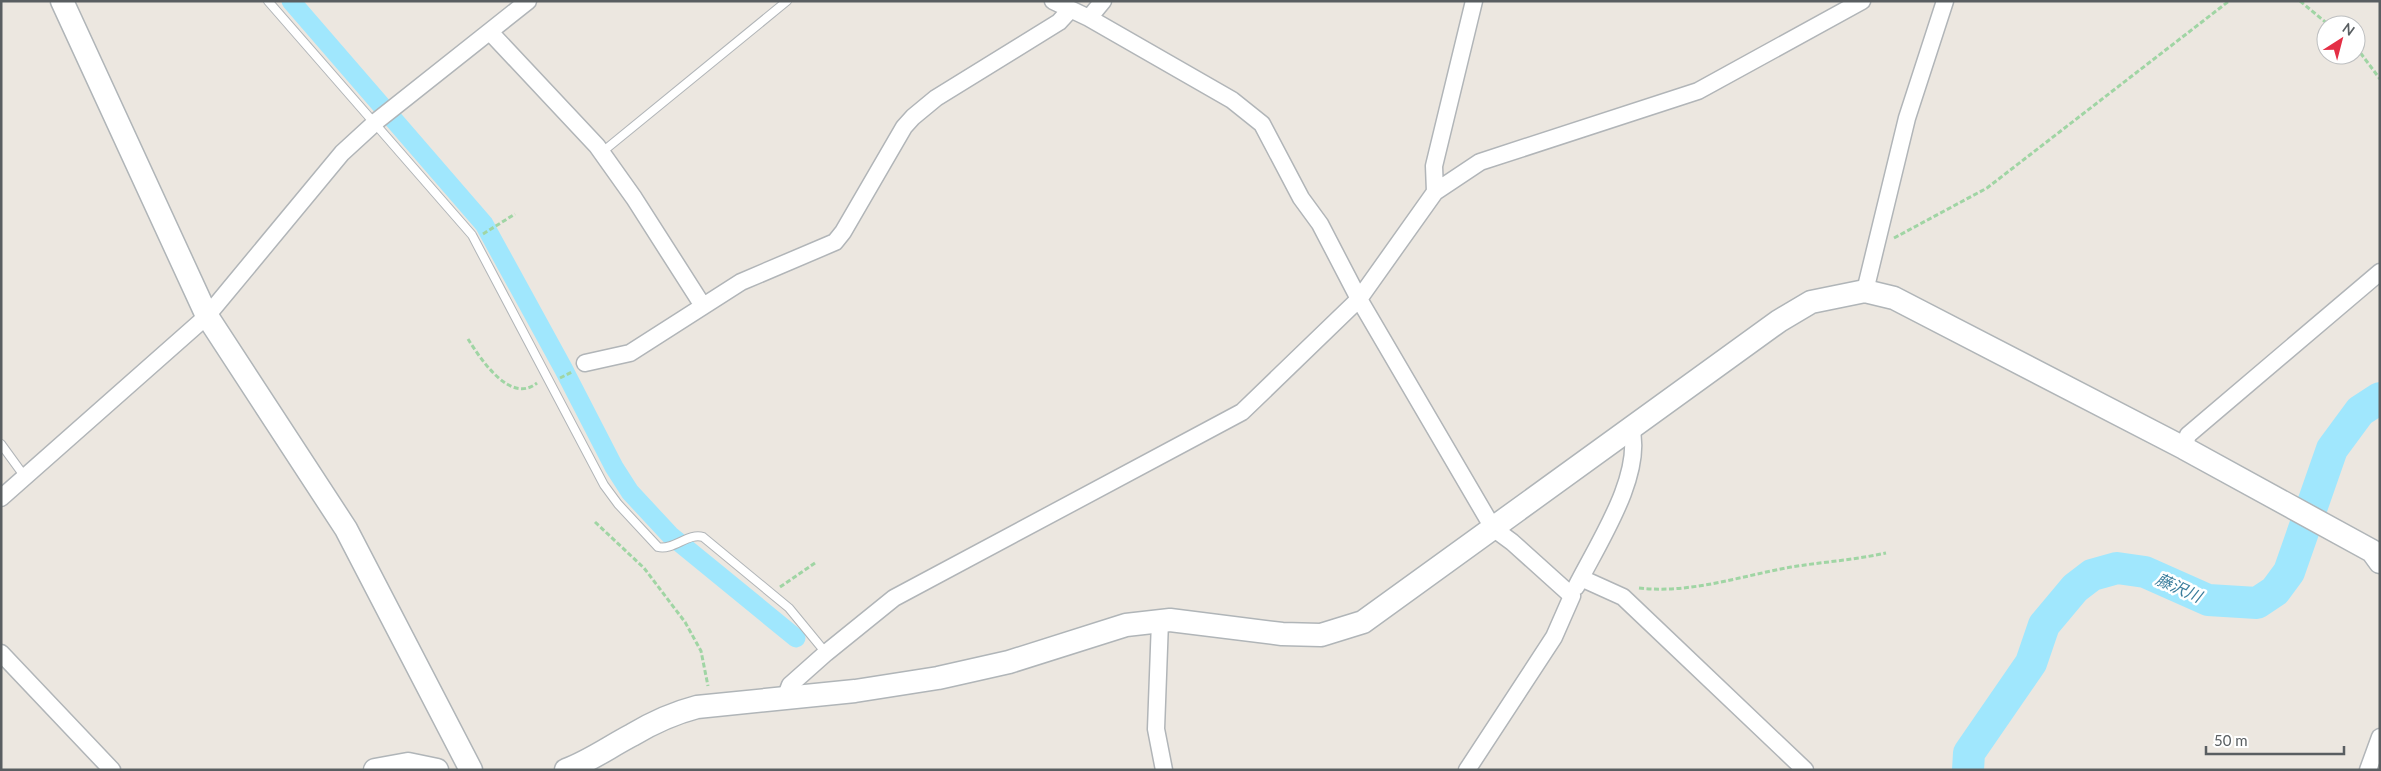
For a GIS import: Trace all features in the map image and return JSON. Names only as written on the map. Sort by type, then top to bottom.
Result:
[{"type":"street","points":[[62,1],[207,316],[346,530],[471,770]]},
{"type":"street","points":[[1,498],[26,478],[207,316],[322,174],[342,153],[398,104],[528,1]]},
{"type":"street","points":[[1053,1],[1089,18],[1232,100],[1262,124],[1301,198],[1320,224],[1359,299],[1493,528],[1512,542],[1572,596]]},
{"type":"street","points":[[1089,18],[1103,1]]},
{"type":"street","points":[[1435,192],[1434,166],[1474,1]]},
{"type":"street","points":[[784,698],[790,685],[894,598],[1242,412],[1359,299],[1435,192],[1480,162],[1698,90],[1862,1]]},
{"type":"street","points":[[1864,291],[1877,244],[1906,118],[1945,1]]},
{"type":"street","points":[[581,367],[630,353],[741,282],[835,242],[843,232],[873,178],[912,117],[936,98],[1059,22],[1070,10]]},
{"type":"street","points":[[490,32],[601,152],[634,198],[703,306]]},
{"type":"street","points":[[2184,448],[2188,435],[2380,272]]},
{"type":"street","points":[[566,770],[589,766],[631,735],[672,715],[712,704],[855,691],[938,678],[1009,662],[1126,625],[1170,620],[1282,634],[1320,635],[1363,622],[1779,321],[1811,302],[1864,291],[1894,298],[2184,448],[2377,554]]},
{"type":"street","points":[[1467,770],[1554,637],[1623,492],[1633,454],[1634,440],[1631,428]]},
{"type":"street","points":[[1581,578],[1623,597],[1805,770]]},
{"type":"street","points":[[1160,621],[1156,729],[1164,770]]},
{"type":"street","points":[[1,653],[112,770]]},
{"type":"street","points":[[2368,770],[2380,737]]},
{"type":"street","points":[[376,770],[408,764],[437,770]]},
{"type":"lane","points":[[268,1],[377,122],[472,235],[604,484],[618,504],[654,544],[665,548],[693,537],[703,537],[773,594],[797,617],[826,653]]},
{"type":"lane","points":[[601,152],[787,1]]},
{"type":"lane","points":[[1,444],[26,478]]},
{"type":"path","points":[[1877,244],[1909,232],[1987,188],[2229,1]]},
{"type":"path","points":[[2300,1],[2317,15]]},
{"type":"path","points":[[2366,60],[2380,79]]},
{"type":"path","points":[[478,238],[498,223],[509,220],[516,214]]},
{"type":"path","points":[[468,339],[487,368],[511,385],[527,388],[539,381],[546,373]]},
{"type":"path","points":[[554,381],[581,367]]},
{"type":"path","points":[[595,522],[644,568],[697,640],[712,704]]},
{"type":"path","points":[[1636,588],[1661,590],[1685,588],[1793,567],[1850,561],[1886,553]]},
{"type":"path","points":[[773,594],[815,563]]},
{"type":"waterway","points":[[291,1],[484,224],[563,368],[614,467],[630,492],[670,535],[796,638]]},
{"type":"waterway","name":"藤沢川","points":[[1968,770],[1969,753],[2031,663],[2044,625],[2075,588],[2092,575],[2117,568],[2145,572],[2208,600],[2257,603],[2275,591],[2289,572],[2332,449],[2360,411],[2380,398]]}]
